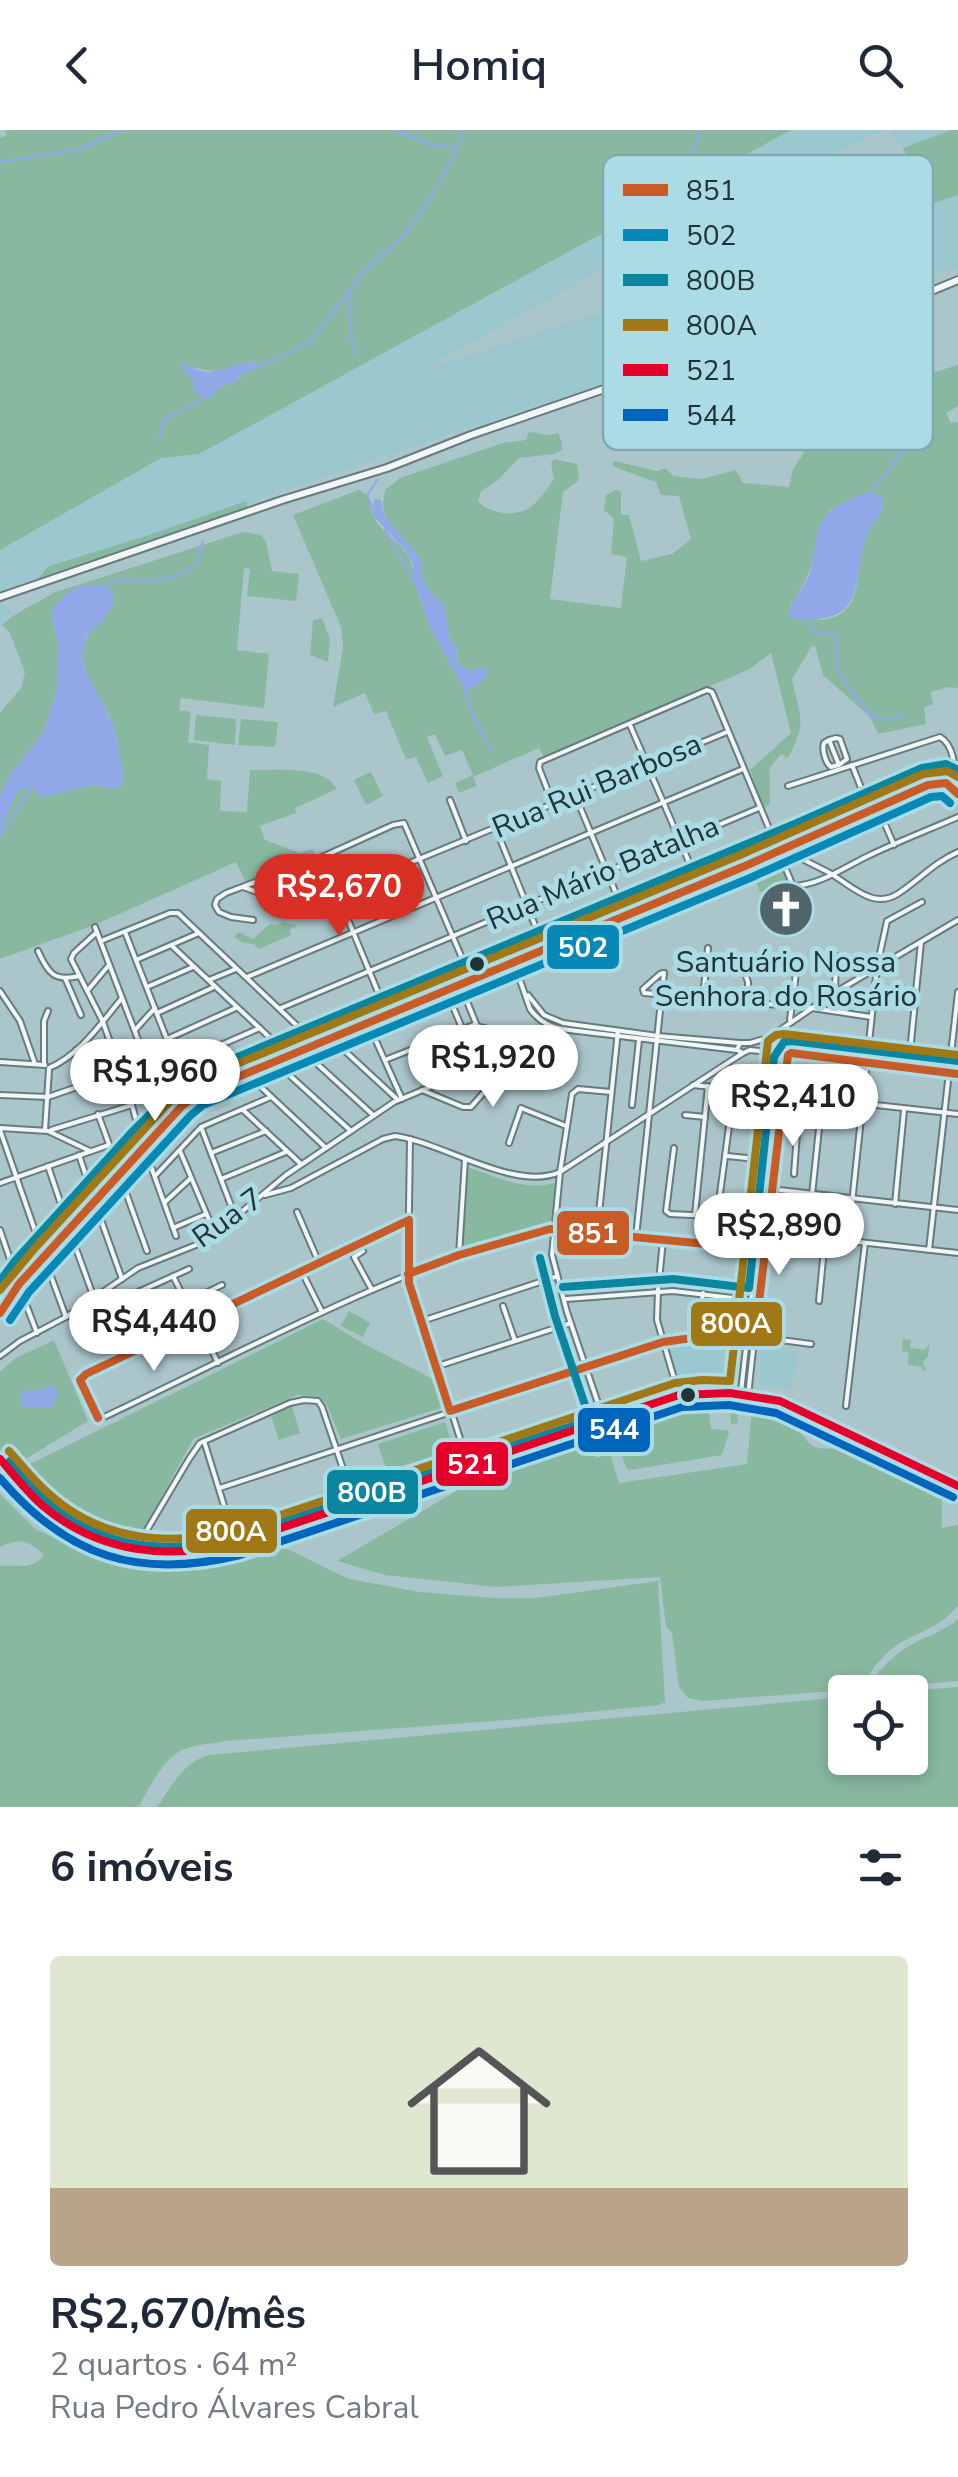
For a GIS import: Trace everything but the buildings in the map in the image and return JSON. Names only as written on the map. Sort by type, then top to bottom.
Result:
[{"type":"main road","points":[[0,1469],[42,1515],[79,1539],[144,1558],[184,1560],[249,1546],[679,1395],[702,1392],[744,1398],[779,1409],[925,1479],[958,1489]]},
{"type":"main road","points":[[0,1459],[30,1493],[77,1529],[149,1553],[177,1555],[236,1544],[605,1424],[690,1403],[744,1398]]},
{"type":"street","points":[[933,290],[958,280]]},
{"type":"street","points":[[0,596],[387,468],[603,389]]},
{"type":"street","points":[[553,804],[540,762],[707,690],[712,692],[759,808],[780,847],[793,886],[832,874],[958,817]]},
{"type":"street","points":[[630,725],[696,879]]},
{"type":"street","name":"Rua Rui Barbosa","points":[[242,887],[300,905],[310,904],[727,732]]},
{"type":"street","points":[[788,786],[840,767],[847,759],[840,739],[824,742],[831,767],[840,767],[852,765],[943,737],[957,770],[951,779]]},
{"type":"street","points":[[829,740],[840,767]]},
{"type":"street","points":[[852,765],[866,809]]},
{"type":"street","points":[[248,977],[743,769]]},
{"type":"street","points":[[143,1143],[166,1114],[189,1095],[275,1062],[469,974],[780,847],[935,777],[951,779],[958,786]]},
{"type":"street","points":[[880,803],[936,783],[946,783],[958,794]]},
{"type":"street","points":[[576,794],[624,913]]},
{"type":"street","points":[[450,800],[466,841]]},
{"type":"street","points":[[880,803],[894,846]]},
{"type":"street","name":"Rua Mário Batalha","points":[[280,1008],[759,808]]},
{"type":"street","points":[[253,920],[216,910],[216,898],[378,831],[404,824],[469,974]]},
{"type":"street","points":[[496,828],[542,947]]},
{"type":"street","points":[[624,913],[696,879],[780,847],[871,898],[889,898],[958,852]]},
{"type":"street","points":[[322,856],[386,1012]]},
{"type":"street","points":[[918,896],[926,908]]},
{"type":"street","points":[[848,1241],[883,934],[887,921],[922,902]]},
{"type":"street","points":[[101,941],[176,912],[312,1040]]},
{"type":"street","points":[[618,1034],[639,1039],[750,1043],[767,1039],[834,993],[958,920]]},
{"type":"street","points":[[166,1114],[96,930],[71,958],[102,1022],[176,1236]]},
{"type":"street","points":[[126,932],[189,1095]]},
{"type":"street","points":[[136,960],[200,933]]},
{"type":"street","points":[[909,1062],[920,942]]},
{"type":"street","points":[[171,946],[284,1051]]},
{"type":"street","points":[[245,1072],[284,1051],[368,1023],[386,1012],[514,963],[542,947]]},
{"type":"street","points":[[703,998],[708,948]]},
{"type":"street","points":[[38,951],[52,974],[65,978],[80,976]]},
{"type":"street","points":[[834,993],[836,956]]},
{"type":"street","points":[[708,958],[741,962],[748,982],[748,1002]]},
{"type":"street","points":[[514,963],[534,1016],[548,1025],[740,1051],[770,1049],[958,1071]]},
{"type":"street","points":[[88,990],[109,965]]},
{"type":"street","points":[[790,1022],[797,965]]},
{"type":"street","points":[[147,987],[194,966]]},
{"type":"street","points":[[208,980],[238,968]]},
{"type":"street","points":[[636,1236],[663,994],[664,973],[643,989],[644,993],[663,994],[812,1008],[873,1018]]},
{"type":"street","points":[[65,978],[81,1015]]},
{"type":"street","points":[[135,1030],[156,1010],[215,987]]},
{"type":"street","points":[[446,990],[488,1090]]},
{"type":"street","points":[[0,991],[20,1021],[35,1064]]},
{"type":"street","points":[[929,1250],[958,992]]},
{"type":"street","points":[[422,1090],[469,1108],[514,1060],[512,1044],[504,1032],[476,1024],[464,994]]},
{"type":"street","points":[[0,1062],[46,1066],[60,1063],[122,998]]},
{"type":"street","points":[[167,1039],[237,1007]]},
{"type":"street","points":[[47,1131],[44,1021],[48,1011]]},
{"type":"street","points":[[368,1023],[400,1100]]},
{"type":"street","points":[[385,1060],[476,1024]]},
{"type":"street","points":[[176,1064],[260,1028]]},
{"type":"street","points":[[333,1034],[400,1100]]},
{"type":"street","points":[[597,1232],[618,1034]]},
{"type":"street","points":[[632,1106],[639,1039]]},
{"type":"street","points":[[767,1039],[770,1049]]},
{"type":"street","points":[[740,1042],[740,1051]]},
{"type":"street","points":[[76,1050],[88,1083]]},
{"type":"street","points":[[302,1050],[373,1115]]},
{"type":"street","points":[[261,1196],[291,1188],[390,1136],[534,1178],[548,1176],[650,1114],[740,1051]]},
{"type":"street","points":[[752,1336],[752,1300],[767,1231],[767,1160],[774,1094],[784,1052]]},
{"type":"street","points":[[744,1398],[760,1302],[784,1052]]},
{"type":"street","points":[[868,1061],[909,1062],[950,1070]]},
{"type":"street","points":[[275,1062],[351,1132]]},
{"type":"street","name":"Rua 7","points":[[0,1356],[148,1263],[196,1246],[216,1234],[301,1164],[373,1115],[478,1067]]},
{"type":"street","points":[[0,1095],[48,1098],[120,1072]]},
{"type":"street","points":[[245,1072],[326,1148]]},
{"type":"street","points":[[693,1085],[958,1114]]},
{"type":"street","points":[[695,1215],[708,1086]]},
{"type":"street","points":[[713,1246],[734,1089]]},
{"type":"street","points":[[605,1424],[552,1255],[566,1126],[574,1090],[611,1092]]},
{"type":"street","points":[[0,1302],[189,1095]]},
{"type":"street","points":[[155,1176],[201,1127],[271,1097]]},
{"type":"street","points":[[812,1195],[822,1100]]},
{"type":"street","points":[[66,1317],[0,1129],[47,1131],[132,1104]]},
{"type":"street","points":[[509,1143],[521,1108],[566,1126]]},
{"type":"street","points":[[895,1204],[904,1108]]},
{"type":"street","points":[[243,1110],[301,1164]]},
{"type":"street","points":[[98,1114],[146,1251]]},
{"type":"street","points":[[685,1115],[705,1117]]},
{"type":"street","points":[[780,1116],[798,1120],[794,1174]]},
{"type":"street","points":[[201,1127],[236,1218]]},
{"type":"street","points":[[211,1153],[266,1130]]},
{"type":"street","points":[[47,1131],[90,1151]]},
{"type":"street","points":[[410,1139],[408,1274],[469,1466]]},
{"type":"street","points":[[0,1183],[109,1145]]},
{"type":"street","points":[[674,1148],[666,1212],[711,1216]]},
{"type":"street","points":[[179,1150],[216,1234]]},
{"type":"street","points":[[222,1179],[288,1151]]},
{"type":"street","points":[[79,1155],[122,1279]]},
{"type":"street","points":[[727,1156],[767,1160]]},
{"type":"street","points":[[459,1255],[465,1158]]},
{"type":"street","points":[[48,1166],[94,1298]]},
{"type":"street","points":[[164,1202],[191,1178]]},
{"type":"street","points":[[768,1189],[958,1210]]},
{"type":"street","points":[[768,1214],[795,1218],[800,1193]]},
{"type":"street","points":[[297,1212],[319,1263]]},
{"type":"street","points":[[173,1228],[206,1214]]},
{"type":"street","points":[[409,1220],[86,1374],[80,1380],[82,1388],[98,1418],[408,1274],[533,1232],[597,1232],[762,1250]]},
{"type":"street","points":[[0,1230],[37,1332]]},
{"type":"street","points":[[767,1231],[958,1253]]},
{"type":"street","points":[[820,1301],[825,1238]]},
{"type":"street","points":[[663,1240],[657,1320],[679,1395]]},
{"type":"street","points":[[846,1406],[865,1243]]},
{"type":"street","points":[[363,1251],[354,1256],[372,1290]]},
{"type":"street","points":[[136,1293],[189,1269]]},
{"type":"street","points":[[302,1272],[322,1312]]},
{"type":"street","points":[[173,1276],[218,1363]]},
{"type":"street","points":[[422,1321],[557,1277]]},
{"type":"street","points":[[0,1313],[18,1281]]},
{"type":"street","points":[[149,1320],[222,1285]]},
{"type":"street","points":[[564,1299],[658,1290],[760,1302]]},
{"type":"street","points":[[696,1336],[703,1293]]},
{"type":"street","points":[[503,1306],[515,1341]]},
{"type":"street","points":[[436,1366],[571,1323]]},
{"type":"street","points":[[220,1488],[662,1342],[696,1336],[752,1336],[811,1344]]},
{"type":"street","points":[[144,1536],[189,1459],[204,1441],[304,1400],[318,1401],[324,1412],[355,1504]]},
{"type":"street","points":[[204,1441],[236,1544]]},
{"type":"shaded area","points":[[791,130],[884,130],[831,155],[745,155]]},
{"type":"shaded area","points":[[890,130],[951,130],[903,148]]},
{"type":"shaded area","points":[[958,195],[958,267],[933,275],[933,202]]},
{"type":"shaded area","points":[[603,233],[603,269],[425,370],[603,312],[603,384],[45,573],[2,604],[13,614],[0,627],[0,550],[161,458],[199,454]]},
{"type":"shaded area","points":[[741,1339],[735,1383],[677,1384],[666,1344]]},
{"type":"shaded area","points":[[762,1348],[797,1352],[793,1388],[759,1384]]},
{"type":"green space","points":[[7,130],[791,130],[745,155],[603,155],[603,233],[199,454],[161,458],[0,550],[0,138],[7,135]],"holes":[[[254,361],[257,364],[239,379],[218,388],[196,392],[190,367],[217,372]]]},
{"type":"green space","points":[[958,130],[958,195],[933,203],[933,155],[906,155],[903,148]]},
{"type":"green space","points":[[958,365],[958,406],[946,413],[951,423],[958,422],[958,688],[931,692],[933,704],[924,708],[926,724],[878,734],[870,717],[823,675],[812,646],[792,679],[800,719],[798,735],[788,758],[781,754],[769,769],[770,804],[764,808],[750,770],[791,733],[771,653],[748,670],[544,757],[539,748],[473,777],[477,786],[459,793],[455,783],[473,775],[462,750],[445,756],[435,734],[427,737],[443,776],[428,783],[416,757],[406,759],[386,711],[374,714],[365,693],[333,707],[343,647],[341,627],[293,515],[359,490],[367,495],[376,521],[408,556],[431,626],[463,687],[469,690],[483,668],[474,672],[457,662],[444,606],[428,589],[419,557],[385,517],[385,490],[400,478],[503,443],[526,440],[529,432],[558,433],[562,450],[519,458],[481,491],[478,501],[494,511],[519,512],[538,500],[554,479],[554,459],[577,464],[579,480],[563,492],[550,599],[621,608],[627,557],[611,554],[614,519],[604,510],[606,495],[621,491],[621,515],[629,515],[641,561],[672,554],[691,539],[679,496],[661,495],[656,482],[614,467],[615,461],[657,471],[665,468],[673,476],[702,479],[736,470],[743,483],[789,487],[793,469],[805,451],[933,450],[933,372]],"holes":[[[860,496],[884,504],[864,541],[855,592],[844,611],[828,619],[816,619],[790,606],[809,573],[829,511]]]},
{"type":"green space","points":[[246,501],[250,512],[36,581],[49,566]]},
{"type":"green space","points":[[243,532],[261,535],[272,571],[299,574],[296,601],[247,596],[250,569],[244,568],[237,650],[269,654],[264,708],[181,698],[179,710],[191,712],[188,742],[209,745],[207,779],[221,781],[220,811],[247,812],[250,770],[298,770],[331,781],[337,789],[295,808],[296,813],[260,826],[265,840],[300,853],[313,849],[315,854],[246,883],[236,862],[97,924],[0,959],[0,836],[16,793],[34,787],[39,795],[91,785],[115,788],[122,786],[124,777],[113,723],[87,674],[83,653],[90,633],[113,605],[51,611],[58,644],[57,691],[43,733],[11,773],[0,796],[0,713],[21,688],[25,672],[10,633],[2,625],[53,593]]},
{"type":"green space","points":[[322,618],[330,639],[328,662],[310,655],[313,620]]},
{"type":"green space","points":[[196,715],[236,719],[235,745],[194,740]]},
{"type":"green space","points":[[241,719],[278,722],[275,747],[238,745]]},
{"type":"green space","points":[[371,772],[383,796],[366,805],[354,780]]},
{"type":"green space","points":[[778,860],[788,882],[760,892],[751,871]]},
{"type":"green space","points":[[282,922],[298,926],[289,930],[291,935],[259,949],[234,937],[239,932],[253,939],[270,924],[277,926]]},
{"type":"green space","points":[[467,1167],[522,1184],[556,1183],[553,1220],[545,1226],[463,1251]]},
{"type":"green space","points":[[349,1311],[370,1323],[363,1337],[341,1326]]},
{"type":"green space","points":[[323,1319],[435,1380],[444,1407],[341,1439],[326,1403],[320,1397],[298,1395],[193,1439],[136,1545],[102,1535],[71,1518],[20,1469]]},
{"type":"green space","points":[[903,1339],[911,1340],[910,1348],[925,1350],[929,1344],[923,1365],[926,1370],[908,1365],[909,1353],[902,1351]]},
{"type":"green space","points":[[54,1340],[88,1421],[14,1466],[0,1448],[0,1372],[14,1359]]},
{"type":"green space","points":[[701,1404],[736,1404],[738,1423],[731,1424],[730,1412],[706,1409],[711,1429],[729,1433],[722,1455],[626,1468],[618,1434],[670,1412]]},
{"type":"green space","points":[[292,1406],[300,1433],[279,1440],[271,1415]]},
{"type":"green space","points":[[752,1410],[795,1421],[802,1431],[807,1431],[800,1432],[808,1442],[816,1447],[838,1448],[838,1443],[942,1491],[942,1528],[958,1525],[958,1606],[931,1628],[888,1652],[869,1675],[828,1675],[828,1691],[702,1701],[688,1698],[679,1687],[660,1577],[497,1587],[385,1575],[337,1561],[476,1482],[474,1474],[596,1436],[602,1437],[588,1443],[596,1458],[610,1454],[619,1483],[747,1464]]},
{"type":"green space","points":[[445,1422],[458,1461],[391,1483],[378,1444]]},
{"type":"green space","points":[[0,1494],[35,1529],[94,1556],[134,1568],[169,1571],[209,1566],[278,1547],[349,1579],[420,1592],[536,1598],[658,1581],[665,1702],[519,1719],[226,1741],[182,1750],[172,1757],[155,1777],[139,1807],[0,1807],[0,1566],[29,1565],[44,1555],[24,1542],[0,1547]]},
{"type":"green space","points":[[958,1619],[958,1681],[928,1684],[928,1675],[877,1675],[900,1652]]},
{"type":"green space","points":[[958,1687],[958,1807],[157,1807],[185,1769],[210,1755],[828,1699],[828,1775],[928,1775],[928,1689]]},
{"type":"water","points":[[182,362],[203,371],[245,363],[257,365],[206,399],[195,392],[191,378],[180,365]]},
{"type":"water","points":[[868,493],[881,496],[883,508],[868,531],[849,603],[829,617],[788,617],[809,575],[817,535],[826,515]]},
{"type":"water","points":[[374,499],[381,500],[385,517],[422,562],[421,575],[428,589],[444,606],[457,662],[468,669],[487,668],[482,682],[468,690],[431,630],[415,584],[412,562],[373,516]]},
{"type":"water","points":[[81,585],[101,585],[114,594],[108,614],[86,638],[83,657],[84,668],[114,725],[124,778],[122,786],[91,785],[45,797],[39,796],[34,787],[23,789],[16,793],[0,836],[0,796],[11,773],[43,733],[57,691],[58,644],[51,611],[64,595]]},
{"type":"water","points":[[55,1386],[58,1394],[51,1408],[21,1407],[22,1391],[42,1390]]},
{"type":"waterway","points":[[0,162],[81,149],[121,130]]},
{"type":"waterway","points":[[396,130],[429,144],[456,148]]},
{"type":"waterway","points":[[243,372],[311,341],[361,275],[405,234],[429,201],[455,154],[463,130]]},
{"type":"waterway","points":[[692,155],[700,130]]},
{"type":"waterway","points":[[350,290],[351,335],[356,354]]},
{"type":"waterway","points":[[160,437],[169,417],[204,398]]},
{"type":"waterway","points":[[869,494],[904,450]]},
{"type":"waterway","points":[[374,510],[367,496],[377,480]]},
{"type":"waterway","points":[[385,530],[416,584]]},
{"type":"waterway","points":[[104,586],[118,581],[158,580],[185,572],[197,564],[203,541]]},
{"type":"waterway","points":[[809,620],[813,633]]},
{"type":"waterway","points":[[815,634],[837,636],[837,667],[871,716],[887,720],[904,715]]},
{"type":"waterway","points":[[464,686],[470,709],[491,749]]},
{"type":"waterway","points":[[0,837],[31,788]]},
{"type":"transit line","name":"800B","points":[[0,1281],[133,1131],[185,1079],[922,768],[946,764],[958,770]]},
{"type":"transit line","name":"800A","points":[[0,1290],[172,1099],[191,1083],[740,855],[923,774],[947,771],[958,777]]},
{"type":"transit line","name":"851","points":[[0,1313],[19,1284],[197,1094],[745,866],[928,785],[946,783],[958,794]]},
{"type":"transit line","name":"502","points":[[10,1320],[29,1292],[203,1105],[750,878],[931,797],[942,796],[950,803]]},
{"type":"transit line","name":"800A","points":[[9,1451],[47,1492],[88,1521],[134,1535],[208,1536],[233,1531],[675,1383],[730,1381],[768,1041],[784,1034],[958,1055]]},
{"type":"transit line","name":"800B","points":[[563,1287],[673,1279],[749,1288],[774,1057],[784,1042],[958,1061]]},
{"type":"transit line","name":"851","points":[[98,1418],[80,1380],[86,1374],[409,1220],[409,1283],[450,1411],[663,1342],[714,1335],[755,1337],[788,1055],[958,1074]]},
{"type":"transit line","name":"851","points":[[408,1274],[550,1229],[759,1249],[761,1223]]},
{"type":"transit line","name":"800B","points":[[10,1461],[35,1489],[87,1528],[114,1539],[175,1547],[245,1534],[590,1420],[540,1258]]},
{"type":"transit line","name":"521","points":[[0,1459],[37,1501],[65,1522],[110,1543],[159,1551],[236,1543],[679,1395],[730,1393],[780,1401],[958,1486]]},
{"type":"transit line","name":"544","points":[[0,1478],[52,1527],[107,1556],[169,1565],[203,1562],[240,1555],[682,1407],[729,1405],[776,1413],[953,1497]]},
{"type":"place","name":"Santuário Nossa Senhora do Rosário","points":[[786,909]]}]
